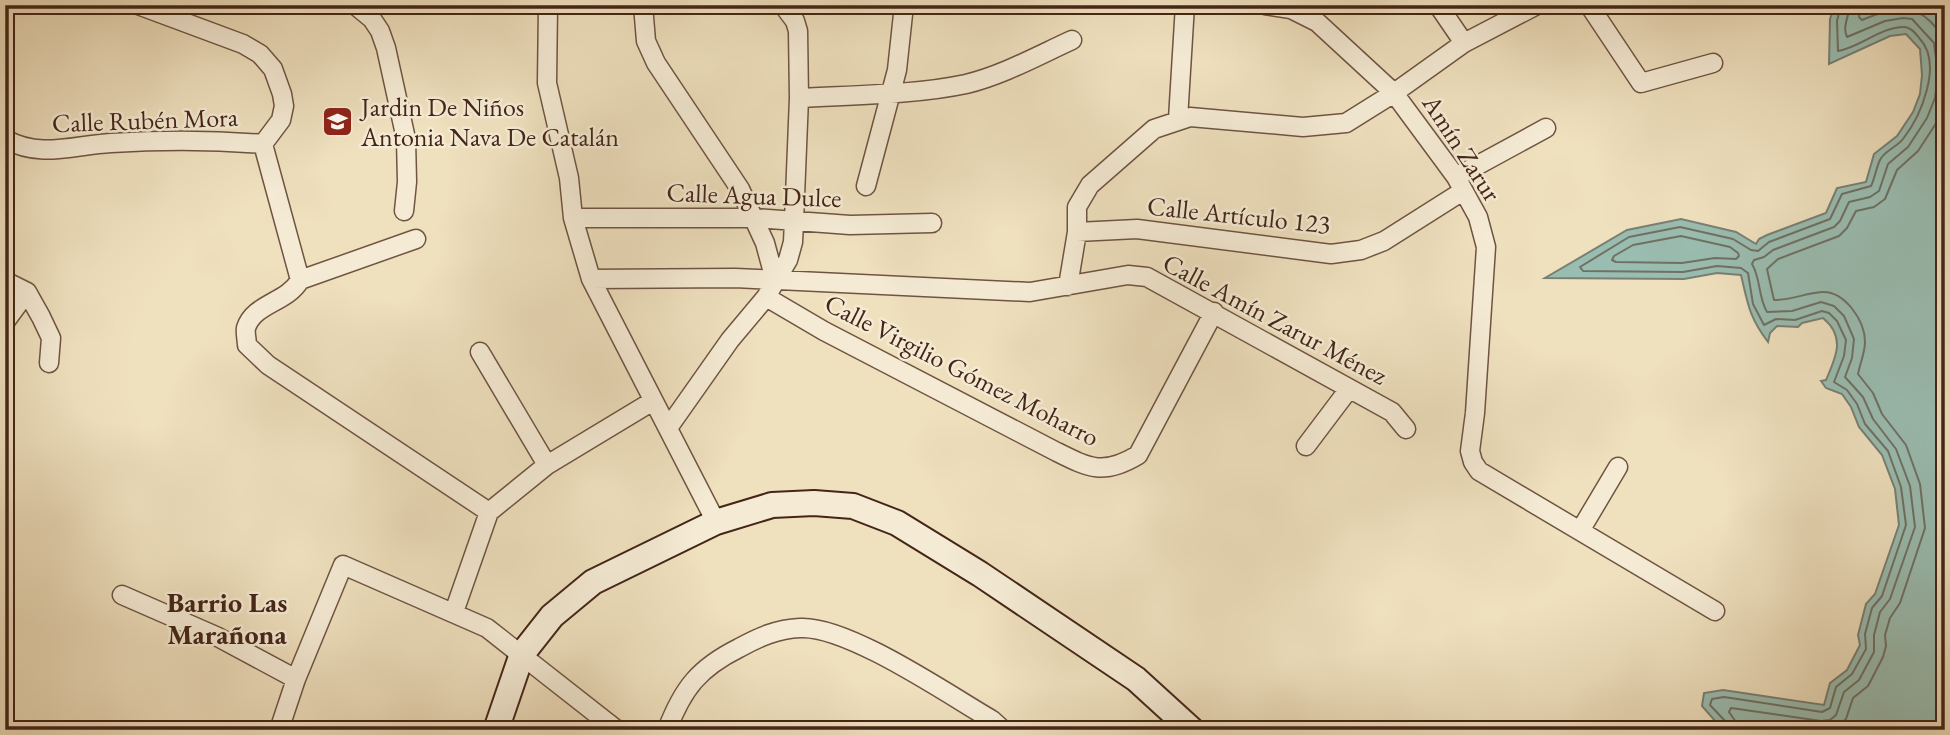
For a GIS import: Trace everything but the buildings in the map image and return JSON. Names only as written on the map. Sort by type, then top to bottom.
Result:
[{"type":"street","name":"Calle Rubén Mora","points":[[5,139],[33,150],[110,143],[225,141],[263,144],[281,120],[284,106],[273,69],[260,54],[243,44],[138,5]]},
{"type":"street","points":[[355,5],[372,19],[386,48],[406,139],[407,182],[404,211]]},
{"type":"street","points":[[548,5],[547,83],[569,178],[573,218],[591,279],[716,522]]},
{"type":"street","points":[[643,5],[646,41],[656,63],[740,189],[765,243],[775,280]]},
{"type":"street","points":[[668,428],[730,340],[766,297],[788,260],[793,242],[799,98],[798,32],[795,21],[783,5]]},
{"type":"street","points":[[866,186],[893,88],[904,5]]},
{"type":"street","points":[[1178,119],[1185,5]]},
{"type":"street","name":"Amín Zarur","points":[[1265,5],[1291,9],[1317,22],[1394,93],[1459,184],[1478,217],[1486,247],[1470,451],[1473,462],[1479,471],[1580,531]]},
{"type":"street","points":[[1438,5],[1464,43]]},
{"type":"street","points":[[1068,286],[1077,232],[1077,207],[1090,185],[1154,129],[1190,117],[1303,127],[1346,123],[1394,93],[1464,43],[1538,5]]},
{"type":"street","points":[[1589,5],[1641,83],[1713,64]]},
{"type":"street","points":[[799,98],[893,88],[966,84],[1001,73],[1072,40]]},
{"type":"street","name":"Calle Artículo 123","points":[[1077,232],[1137,229],[1331,254],[1361,250],[1384,240],[1459,184],[1546,128]]},
{"type":"street","points":[[263,144],[300,280]]},
{"type":"street","name":"Calle Agua Dulce","points":[[573,218],[754,218],[850,225],[932,223]]},
{"type":"street","points":[[416,239],[300,280],[293,291],[259,309],[246,328],[247,345],[258,357],[489,512]]},
{"type":"street","name":"Calle Amín Zarur Ménez","points":[[591,279],[735,278],[1030,292],[1128,275],[1147,277],[1392,412],[1406,429]]},
{"type":"street","points":[[5,281],[27,292],[51,338],[49,363]]},
{"type":"street","points":[[5,322],[27,292]]},
{"type":"street","name":"Calle Virgilio Gómez Moharro","points":[[766,297],[824,331],[1089,467],[1104,469],[1138,455],[1214,312]]},
{"type":"street","points":[[480,352],[547,465]]},
{"type":"street","points":[[1306,446],[1349,389]]},
{"type":"street","points":[[454,612],[489,512],[547,465],[653,401]]},
{"type":"street","points":[[1618,467],[1580,531],[1715,611]]},
{"type":"street","points":[[496,730],[522,654],[552,615],[593,582],[716,522],[772,505],[814,503],[853,506],[897,523],[980,574],[1136,679],[1192,730]]},
{"type":"street","points":[[279,730],[296,679],[343,565],[487,628],[617,730]]},
{"type":"street","points":[[122,595],[216,636],[296,679]]},
{"type":"street","points":[[667,730],[676,707],[693,681],[714,660],[768,632],[802,627],[861,644],[992,720],[1003,730]]},
{"type":"water","points":[[1835,5],[1945,5],[1945,730],[1723,730],[1702,706],[1704,693],[1723,690],[1824,705],[1830,683],[1847,670],[1860,645],[1858,635],[1866,604],[1875,594],[1899,525],[1895,489],[1882,455],[1859,427],[1842,394],[1826,388],[1821,381],[1826,380],[1836,355],[1835,332],[1823,318],[1802,323],[1798,327],[1777,326],[1770,333],[1768,342],[1753,317],[1741,275],[1717,273],[1684,279],[1545,278],[1627,230],[1681,219],[1736,232],[1756,244],[1767,235],[1826,213],[1837,188],[1866,182],[1874,154],[1897,136],[1913,112],[1920,94],[1920,49],[1906,34],[1890,36],[1829,64],[1830,19]]},
{"type":"place","name":"Jardin De Niños Antonia Nava De Catalán","points":[[338,122]]},
{"type":"district","name":"Barrio Las Marañona","points":[[227,618]]}]
